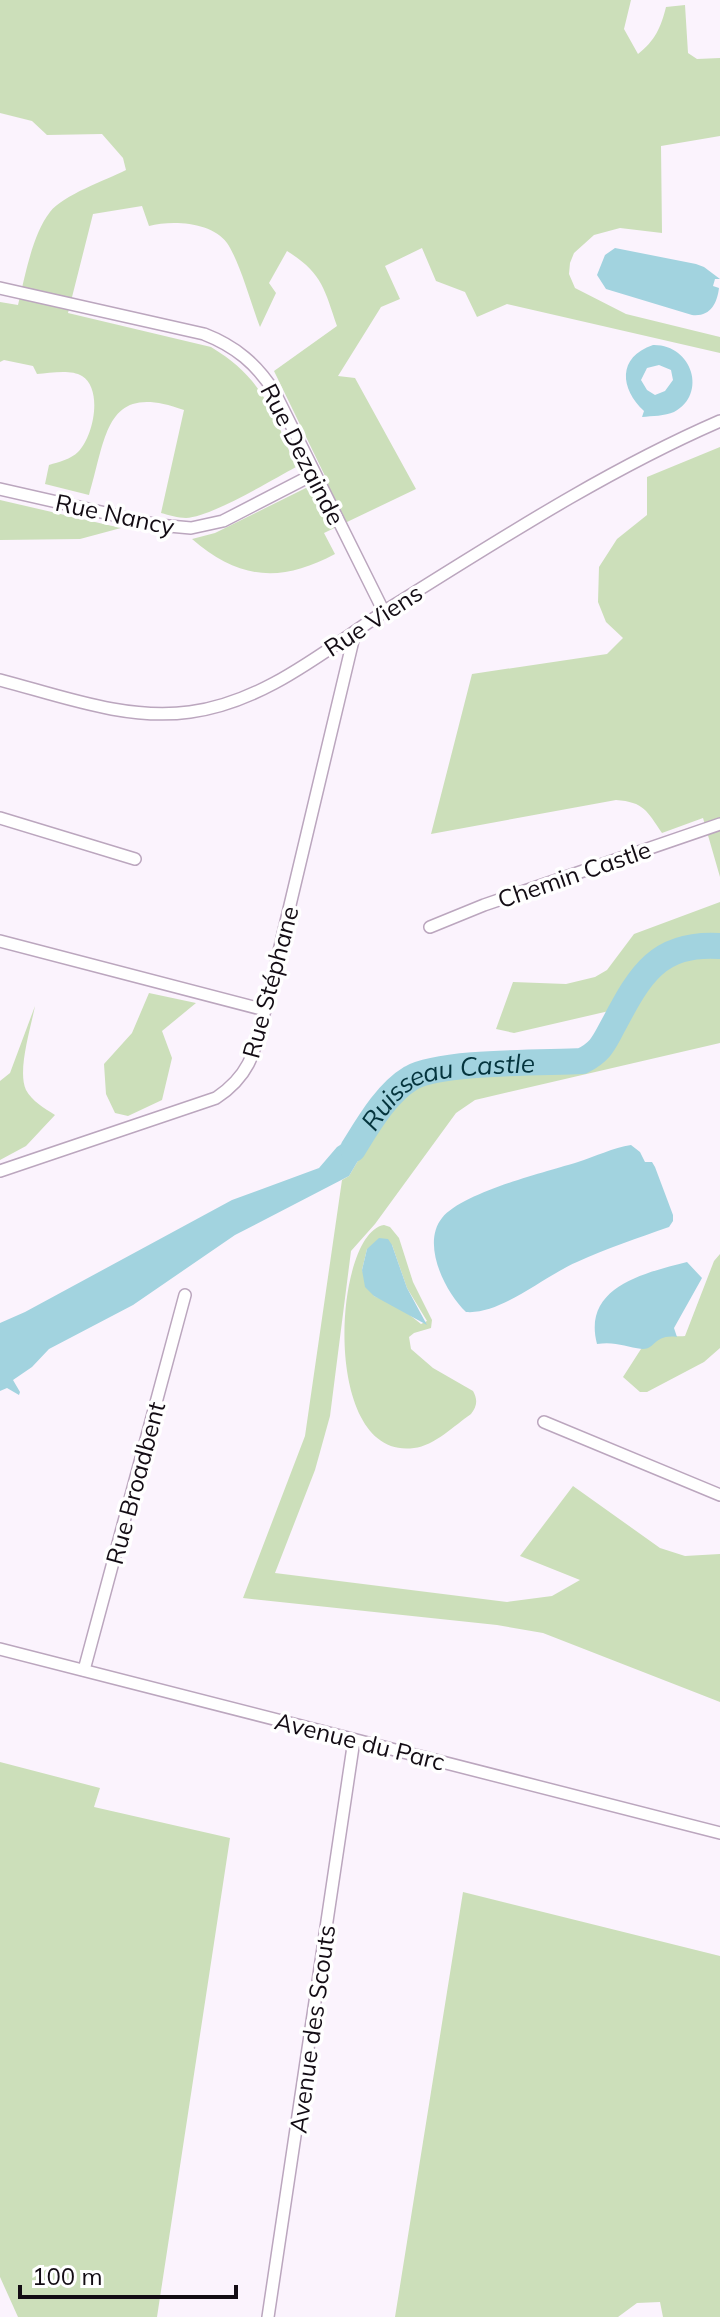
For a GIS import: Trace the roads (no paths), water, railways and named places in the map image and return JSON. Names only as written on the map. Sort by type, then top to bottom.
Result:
[{"type":"street","name":"Rue Dezainde","points":[[0,288],[204,334],[228,345],[250,361],[268,381],[384,612]]},
{"type":"street","name":"Rue Viens","points":[[0,680],[113,709],[153,713],[192,712],[259,690],[557,506],[672,443],[720,421]]},
{"type":"street","name":"Rue Nancy","points":[[0,489],[137,521],[191,528],[223,521],[314,474]]},
{"type":"street","name":"Rue Stéphane","points":[[0,1171],[216,1098],[240,1079],[248,1067],[265,1010],[355,632]]},
{"type":"street","points":[[0,818],[135,859]]},
{"type":"street","name":"Chemin Castle","points":[[430,927],[484,905],[720,824]]},
{"type":"street","points":[[0,941],[265,1010]]},
{"type":"street","name":"Rue Broadbent","points":[[84,1670],[185,1295]]},
{"type":"street","points":[[544,1422],[720,1495]]},
{"type":"street","name":"Avenue du Parc","points":[[0,1649],[720,1833]]},
{"type":"street","name":"Avenue des Scouts","points":[[268,2317],[354,1740]]},
{"type":"water","points":[[615,248],[704,267],[720,279],[715,279],[713,286],[719,288],[714,304],[704,314],[692,315],[606,289],[597,275],[605,255]]},
{"type":"water","points":[[653,345],[666,347],[686,361],[693,383],[691,394],[674,412],[642,417],[644,411],[630,393],[626,374],[633,357]],"holes":[[[659,365],[671,370],[673,380],[665,391],[655,395],[647,390],[641,380],[647,368]]]},
{"type":"water","points":[[371,1119],[376,1130],[349,1176],[235,1235],[133,1305],[49,1349],[32,1367],[13,1380],[19,1395],[7,1388],[0,1391],[0,1323],[232,1200],[319,1168],[337,1147],[348,1140],[359,1120]]},
{"type":"water","points":[[631,1145],[640,1152],[645,1162],[652,1162],[655,1167],[673,1215],[669,1227],[577,1262],[508,1301],[466,1312],[450,1293],[438,1267],[434,1241],[442,1218],[486,1191]]},
{"type":"water","points":[[379,1238],[388,1239],[392,1245],[407,1288],[427,1325],[374,1296],[365,1287],[362,1270],[367,1249]]},
{"type":"water","points":[[687,1262],[702,1278],[674,1328],[677,1337],[663,1338],[647,1349],[597,1344],[595,1325],[599,1309],[608,1296],[636,1278]]},
{"type":"waterway","name":"Ruisseau Castle","points":[[353,1149],[386,1101],[411,1078],[445,1068],[582,1061],[602,1046],[633,991],[654,965],[681,950],[720,946]]}]
